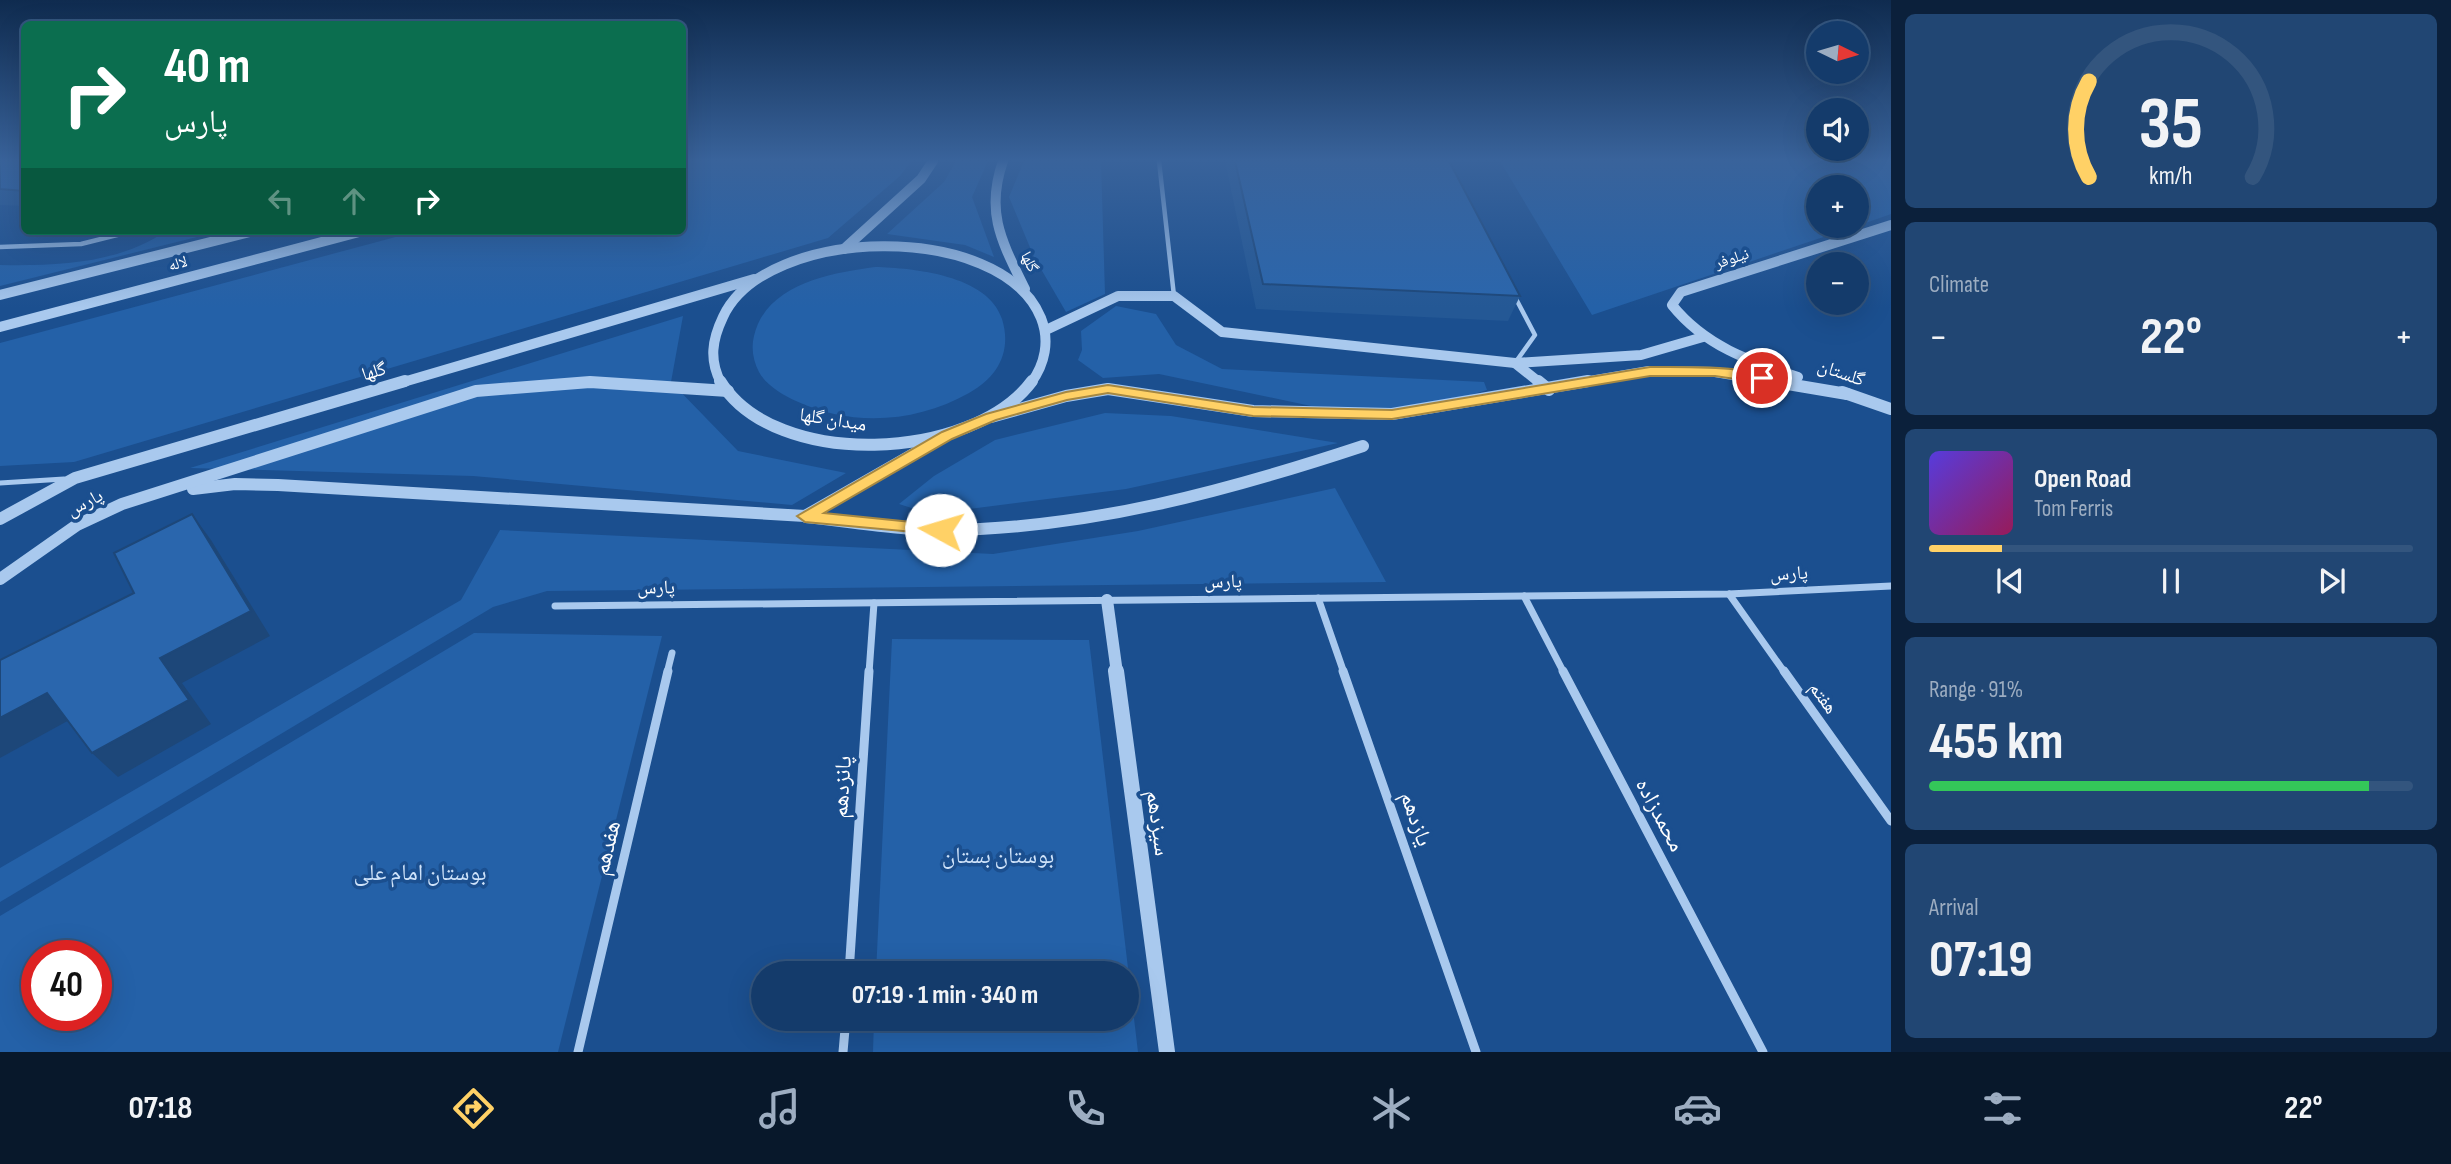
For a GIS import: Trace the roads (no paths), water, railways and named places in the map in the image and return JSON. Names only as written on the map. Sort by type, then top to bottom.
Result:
[{"type":"street","points":[[844,249],[887,210]]},
{"type":"street","name":"گلها","points":[[993,210],[999,235],[1029,296]]},
{"type":"street","name":"نیلوفر","points":[[1740,358],[1686,324],[1672,305],[1681,292],[1891,225]]},
{"type":"street","name":"لاله","points":[[0,295],[238,235]]},
{"type":"street","name":"لاله","points":[[0,327],[348,235]]},
{"type":"street","name":"میدان گلها","points":[[903,246],[950,253],[981,263],[1008,278],[1029,296],[1040,312],[1046,330],[1047,349],[1038,373],[1020,397],[991,417],[947,435],[899,444],[862,445],[802,436],[762,420],[728,391],[716,373],[712,345],[720,319],[738,296],[765,276],[815,255],[844,249],[903,246]]},
{"type":"street","name":"گلها","points":[[0,519],[75,478],[765,276]]},
{"type":"street","points":[[1046,330],[1118,296],[1174,296],[1222,332],[1515,363],[1641,355],[1703,337]]},
{"type":"street","name":"گلستان","points":[[1740,358],[1891,409]]},
{"type":"street","points":[[1515,363],[1549,390]]},
{"type":"street","points":[[991,417],[1066,396],[1108,389],[1253,411],[1392,415],[1650,371],[1715,372],[1847,394]]},
{"type":"street","name":"پارس","points":[[0,579],[77,525],[122,504],[476,391],[590,382],[728,391]]},
{"type":"street","points":[[805,516],[947,435]]},
{"type":"street","points":[[193,489],[234,484],[278,485],[805,516],[941,530],[1076,521],[1204,495],[1363,446]]},
{"type":"street","name":"پارس","points":[[555,606],[1729,594],[1891,586]]},
{"type":"street","name":"هفتم","points":[[1729,594],[1891,821]]},
{"type":"street","name":"محمدزاده","points":[[1524,596],[1763,1052]]},
{"type":"street","name":"یازدهم","points":[[1318,598],[1476,1052]]},
{"type":"street","name":"سیزدهم","points":[[1107,600],[1167,1052]]},
{"type":"street","name":"پانزدهم","points":[[850,961],[874,603]]},
{"type":"street","name":"هفدهم","points":[[578,1052],[672,653]]},
{"type":"street","points":[[844,1052],[845,1031]]},
{"type":"lane","points":[[1164,210],[1174,296]]},
{"type":"lane","points":[[0,247],[81,244],[117,235]]},
{"type":"lane","points":[[1511,289],[1535,335],[1515,363]]},
{"type":"lane","points":[[0,483],[75,478]]},
{"type":"park label","name":"بوستان بستان","points":[[998,856]]},
{"type":"park label","name":"بوستان امام علی","points":[[420,873]]}]
